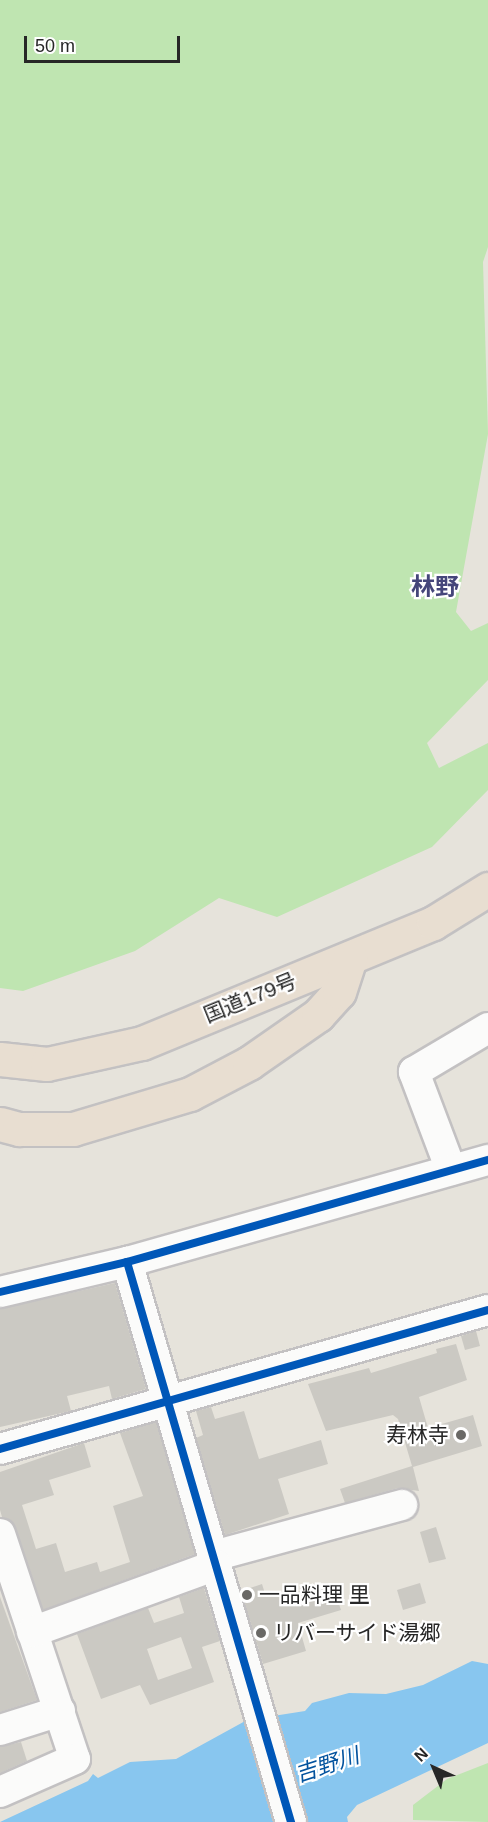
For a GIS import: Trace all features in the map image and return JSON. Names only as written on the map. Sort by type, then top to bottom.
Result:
[{"type":"highway","name":"国道179号","points":[[0,1059],[47,1064],[142,1043],[433,923],[488,889]]},
{"type":"highway","points":[[0,1124],[19,1129],[73,1129],[190,1094],[249,1063],[318,1015],[339,992],[350,958]]},
{"type":"street","points":[[451,1170],[414,1072],[488,1028]]},
{"type":"street","points":[[0,1292],[127,1262],[488,1160]]},
{"type":"street","points":[[127,1262],[291,1822]]},
{"type":"street","points":[[0,1449],[488,1310]]},
{"type":"street","points":[[32,1632],[214,1561],[402,1505]]},
{"type":"street","points":[[0,1534],[75,1759],[0,1792]]},
{"type":"street","points":[[0,1730],[60,1711]]},
{"type":"green space","points":[[0,0],[488,0],[488,247],[483,262],[488,434],[456,612],[471,631],[488,623],[488,680],[427,743],[439,768],[488,743],[488,790],[432,847],[277,917],[219,898],[135,951],[23,991],[0,988]]},
{"type":"green space","points":[[488,1763],[488,1822],[413,1820],[413,1805],[447,1779]]},
{"type":"water","name":"吉野川","points":[[472,1661],[488,1664],[488,1743],[357,1805],[347,1817],[348,1822],[0,1822],[88,1781],[93,1774],[98,1778],[130,1762],[176,1759],[247,1720],[305,1711],[312,1703],[349,1693],[386,1694],[423,1685]]},
{"type":"building","points":[[115,1283],[146,1389],[112,1399],[109,1386],[67,1396],[71,1411],[0,1427],[0,1309]]},
{"type":"building","points":[[476,1331],[480,1346],[465,1350],[461,1336]]},
{"type":"building","points":[[456,1344],[467,1380],[419,1397],[428,1428],[473,1415],[482,1446],[413,1467],[419,1491],[398,1488],[345,1503],[340,1489],[412,1466],[398,1419],[393,1415],[326,1431],[308,1384],[369,1368],[371,1373],[437,1353],[436,1349]]},
{"type":"building","points":[[211,1407],[215,1419],[244,1411],[259,1459],[321,1440],[328,1464],[278,1479],[289,1514],[225,1535],[196,1438],[203,1435],[196,1411]]},
{"type":"building","points":[[156,1422],[195,1554],[43,1610],[16,1529],[2,1517],[0,1472],[84,1443],[91,1467],[49,1480],[54,1495],[22,1505],[36,1549],[56,1543],[65,1572],[97,1562],[100,1572],[130,1562],[113,1506],[143,1496],[120,1433]]},
{"type":"building","points":[[436,1527],[446,1559],[429,1563],[420,1532]]},
{"type":"building","points":[[420,1583],[426,1603],[403,1610],[397,1590]]},
{"type":"building","points":[[262,1584],[266,1597],[333,1586],[341,1610],[298,1623],[306,1651],[263,1664],[241,1591]]},
{"type":"building","points":[[204,1588],[220,1641],[202,1647],[214,1682],[150,1705],[140,1685],[101,1699],[77,1634],[148,1608],[154,1623],[184,1613],[179,1597]],"holes":[[[181,1637],[192,1668],[158,1680],[147,1649]]]},
{"type":"building","points":[[0,1597],[37,1700],[0,1712]]},
{"type":"building","points":[[21,1742],[27,1761],[0,1773],[0,1747]]},
{"type":"cycle path","points":[[0,1292],[127,1262],[488,1160]]},
{"type":"cycle path","points":[[127,1262],[291,1822]]},
{"type":"cycle path","points":[[0,1449],[488,1310]]},
{"type":"place","name":"寿林寺","points":[[461,1435]]},
{"type":"place","name":"一品料理 里","points":[[247,1595]]},
{"type":"place","name":"リバーサイド湯郷","points":[[261,1633]]},
{"type":"district","name":"林野","points":[[435,587]]}]
